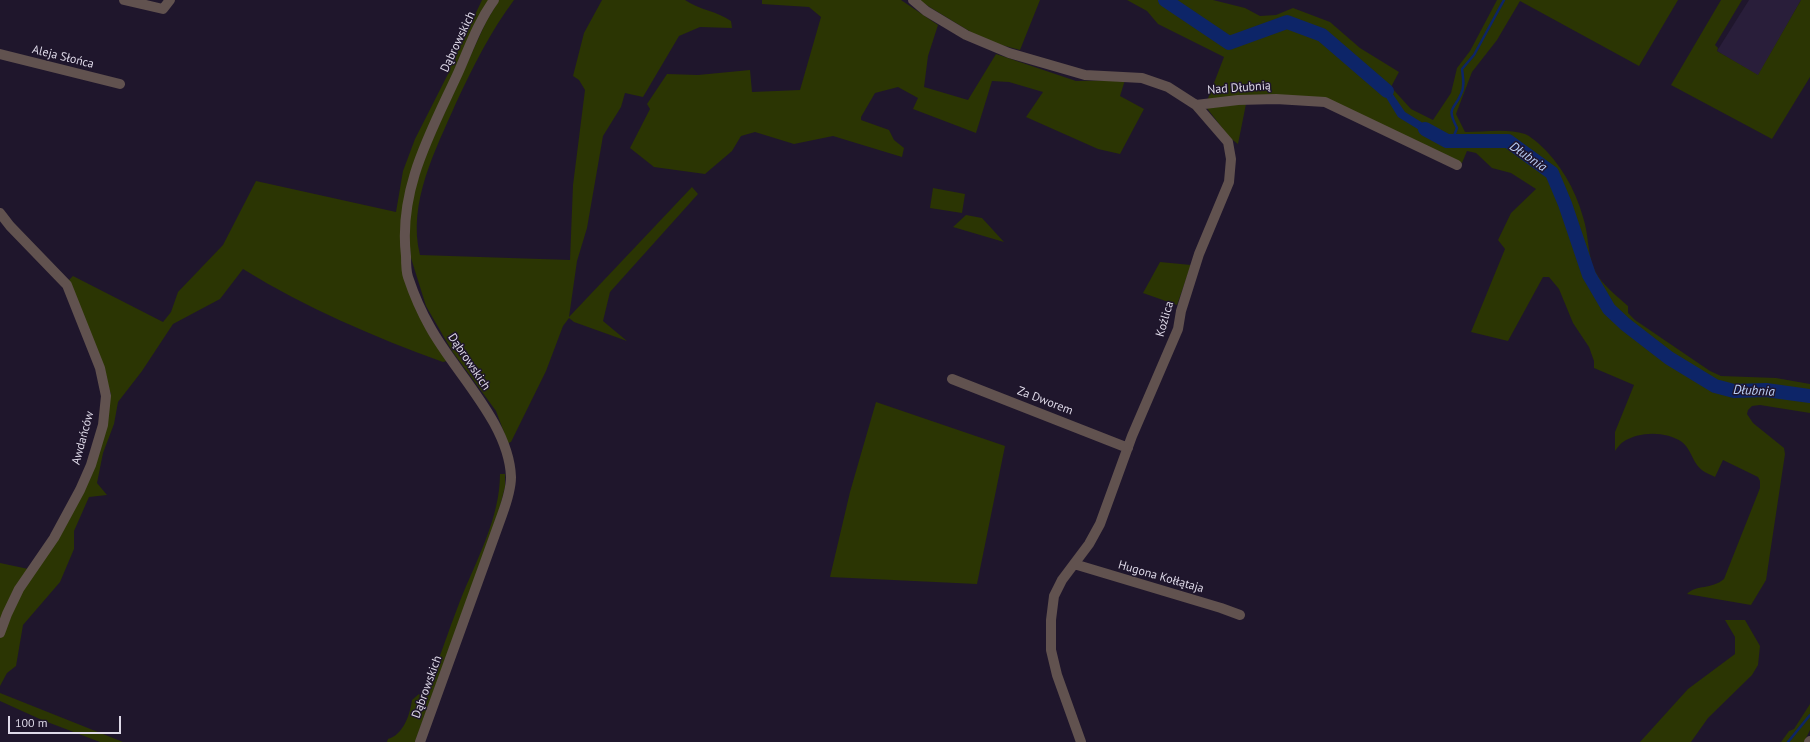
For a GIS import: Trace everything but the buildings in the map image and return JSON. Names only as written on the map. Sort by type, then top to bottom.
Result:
[{"type":"street","points":[[124,0],[163,9],[170,0]]},
{"type":"street","name":"Dąbrowskich","points":[[420,742],[502,515],[507,500],[511,478],[505,448],[497,427],[429,327],[408,276],[403,236],[406,201],[420,157],[434,125],[480,25],[494,0]]},
{"type":"street","name":"Nad Dłubnią","points":[[913,0],[926,11],[966,35],[1009,53],[1085,75],[1142,78],[1168,87],[1196,105],[1238,100],[1276,99],[1325,102],[1457,165]]},
{"type":"street","name":"Aleja Słońca","points":[[0,54],[120,84]]},
{"type":"street","name":"Koźlica","points":[[1081,742],[1057,675],[1051,650],[1051,620],[1054,596],[1062,580],[1089,544],[1100,524],[1128,448],[1178,329],[1181,311],[1199,254],[1229,182],[1231,159],[1228,142],[1196,105]]},
{"type":"street","name":"Awdańców","points":[[0,213],[10,226],[67,285],[100,368],[106,396],[103,425],[91,465],[83,484],[54,538],[19,589],[0,633]]},
{"type":"street","name":"Za Dworem","points":[[952,379],[1128,448]]},
{"type":"street","name":"Hugona Kołłątaja","points":[[1074,564],[1240,615]]},
{"type":"shaded area","points":[[1749,0],[1801,0],[1758,76],[1717,51]]},
{"type":"green space","points":[[482,0],[490,0],[417,158],[403,259],[447,361],[443,362],[341,321],[291,296],[243,269],[220,299],[173,324],[142,371],[118,402],[114,424],[103,453],[97,483],[107,495],[89,497],[74,531],[74,549],[60,582],[23,625],[16,666],[7,673],[0,686],[0,563],[33,570],[72,509],[111,394],[67,282],[73,276],[163,322],[171,312],[178,292],[223,245],[256,181],[396,212],[403,171],[415,139],[449,72],[447,66],[454,59]]},
{"type":"green space","points":[[499,0],[514,0],[482,50],[456,103],[432,158],[420,196],[417,216],[417,235],[420,255],[570,260],[573,185],[585,90],[579,80],[573,76],[584,33],[602,0],[685,0],[726,18],[731,21],[732,28],[700,27],[679,36],[643,97],[625,93],[621,107],[603,136],[587,228],[577,261],[569,317],[692,187],[698,194],[610,292],[603,321],[627,341],[574,322],[569,318],[563,326],[546,371],[511,442],[508,443],[496,411],[452,351],[426,306],[411,258],[408,231],[412,199],[425,156],[486,22]]},
{"type":"green space","points":[[762,0],[901,0],[938,25],[928,56],[924,87],[968,100],[996,54],[1076,81],[1125,80],[1120,96],[1144,109],[1120,154],[1098,149],[1026,117],[1043,92],[1009,82],[992,81],[976,133],[913,109],[918,98],[898,87],[875,93],[861,117],[861,120],[889,130],[894,140],[904,148],[902,157],[833,136],[794,144],[755,132],[741,136],[732,151],[705,174],[654,167],[630,148],[650,109],[647,104],[667,74],[698,75],[750,70],[752,92],[800,90],[821,17],[809,7],[762,4]]},
{"type":"green space","points":[[918,0],[1040,0],[1020,50],[994,43],[974,34]]},
{"type":"green space","points":[[1127,0],[1213,0],[1245,8],[1260,16],[1276,15],[1293,8],[1330,22],[1360,48],[1399,72],[1391,87],[1411,109],[1433,120],[1451,93],[1457,68],[1470,51],[1497,0],[1678,0],[1639,66],[1520,1],[1497,40],[1472,72],[1456,114],[1465,132],[1518,132],[1530,137],[1546,150],[1560,167],[1576,196],[1585,224],[1592,264],[1595,271],[1606,286],[1628,306],[1628,313],[1635,320],[1710,371],[1721,376],[1776,378],[1810,384],[1810,413],[1760,405],[1752,406],[1748,410],[1747,414],[1753,423],[1784,448],[1785,454],[1766,580],[1751,605],[1687,594],[1695,589],[1714,585],[1724,579],[1760,488],[1760,481],[1758,477],[1723,460],[1715,477],[1699,467],[1687,447],[1682,442],[1676,438],[1661,434],[1644,434],[1629,438],[1615,451],[1615,432],[1634,385],[1594,368],[1594,361],[1589,347],[1573,323],[1559,289],[1549,277],[1543,277],[1508,341],[1471,332],[1505,249],[1498,240],[1511,213],[1536,189],[1511,173],[1492,168],[1476,153],[1467,151],[1462,163],[1325,99],[1207,101],[1224,57],[1158,24],[1147,11]]},
{"type":"green space","points":[[1721,0],[1742,0],[1715,45],[1718,48],[1717,51],[1758,75],[1801,0],[1810,0],[1810,77],[1772,139],[1671,85]]},
{"type":"green space","points":[[1246,104],[1238,144],[1230,138],[1206,107]]},
{"type":"green space","points":[[933,188],[965,194],[962,213],[930,208]]},
{"type":"green space","points":[[966,215],[982,218],[1004,242],[953,227]]},
{"type":"green space","points":[[1160,262],[1191,265],[1177,305],[1143,293]]},
{"type":"green space","points":[[876,402],[1005,446],[977,584],[830,577],[850,492]]},
{"type":"green space","points":[[500,474],[505,474],[505,487],[497,518],[415,742],[387,742],[388,739],[393,737],[402,729],[405,724],[410,712],[412,700],[419,694],[424,700],[426,696],[466,586],[492,523],[499,490]]},
{"type":"green space","points":[[1725,620],[1745,620],[1760,646],[1758,665],[1752,675],[1708,718],[1691,742],[1640,742],[1688,689],[1735,654],[1735,637]]},
{"type":"green space","points":[[0,693],[123,742],[100,742],[42,720],[0,701]]},
{"type":"green space","points":[[1810,704],[1810,730],[1804,742],[1781,742],[1789,731],[1794,729]]},
{"type":"water","points":[[1375,76],[1388,87],[1405,112],[1444,136],[1439,142],[1398,117],[1384,94],[1372,85]]},
{"type":"waterway","name":"Dłubnia","points":[[1165,0],[1229,43],[1287,22],[1322,35],[1387,91]]},
{"type":"waterway","points":[[1452,141],[1457,128],[1452,116],[1452,109],[1463,88],[1462,69],[1474,55],[1504,0]]},
{"type":"waterway","name":"Dłubnia","points":[[1425,129],[1447,141],[1508,141],[1552,173],[1565,204],[1589,275],[1609,309],[1625,324],[1669,358],[1715,386],[1734,391],[1766,390],[1810,396]]},
{"type":"waterway","points":[[1788,742],[1810,715]]}]
